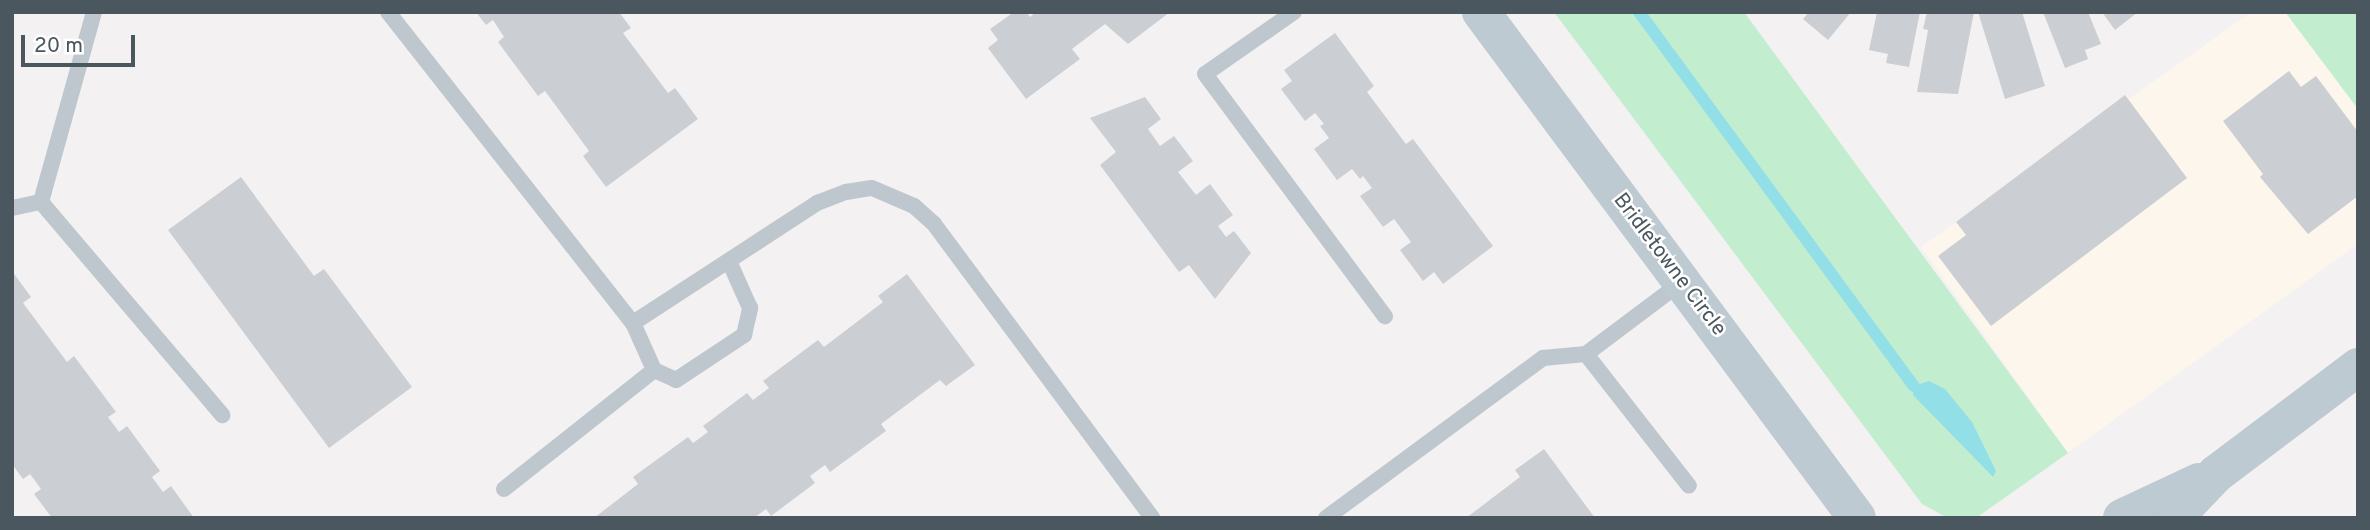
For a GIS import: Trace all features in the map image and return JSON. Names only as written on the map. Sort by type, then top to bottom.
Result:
[{"type":"street","name":"Bridletowne Circle","points":[[1481,12],[1857,518]]},
{"type":"street","points":[[2174,518],[2216,474],[2358,367]]},
{"type":"street","points":[[2122,518],[2216,474]]},
{"type":"lane","points":[[41,202],[94,12]]},
{"type":"lane","points":[[388,12],[633,323],[654,370],[676,380],[744,335],[750,308],[729,261]]},
{"type":"lane","points":[[1294,12],[1205,75],[1385,316]]},
{"type":"lane","points":[[633,323],[817,203],[846,192],[872,188],[914,206],[934,225],[1152,518]]},
{"type":"lane","points":[[12,208],[41,202]]},
{"type":"lane","points":[[41,202],[222,415]]},
{"type":"lane","points":[[1326,518],[1544,358],[1586,354],[1682,282]]},
{"type":"lane","points":[[1586,354],[1689,486]]},
{"type":"lane","points":[[504,489],[654,370]]},
{"type":"shaded area","points":[[2251,12],[2285,12],[2358,109],[2358,244],[2068,453],[1921,247]]},
{"type":"green space","points":[[1554,12],[1744,12],[2068,453],[1976,518],[1948,518],[1922,504]]},
{"type":"green space","points":[[2285,12],[2358,12],[2358,109]]},
{"type":"water","points":[[1929,381],[1945,389],[1972,422],[1996,471],[1993,477],[1913,395],[1914,386]]},
{"type":"building","points":[[476,12],[619,12],[631,28],[623,33],[668,93],[675,88],[698,119],[606,187],[583,156],[589,151],[545,91],[538,96],[498,42],[504,37],[493,20],[486,25]]},
{"type":"building","points":[[1014,12],[1026,12],[1030,17],[1036,12],[1170,12],[1128,44],[1105,24],[1072,49],[1080,59],[1026,99],[988,48],[998,40],[990,29]]},
{"type":"building","points":[[1809,12],[1851,12],[1828,40],[1803,19]]},
{"type":"building","points":[[1877,12],[1920,12],[1909,67],[1886,63],[1888,54],[1869,50]]},
{"type":"building","points":[[1927,12],[1974,12],[1958,94],[1917,92],[1928,30],[1923,29]]},
{"type":"building","points":[[1978,12],[2022,12],[2045,86],[2005,99]]},
{"type":"building","points":[[2043,12],[2088,12],[2101,44],[2085,50],[2088,59],[2065,68]]},
{"type":"building","points":[[2102,12],[2138,12],[2115,30]]},
{"type":"building","points":[[1335,33],[1374,86],[1367,92],[1406,144],[1413,139],[1493,246],[1443,284],[1434,272],[1423,281],[1400,250],[1411,242],[1394,219],[1383,227],[1360,196],[1372,188],[1363,176],[1360,179],[1352,169],[1337,180],[1314,149],[1329,138],[1320,126],[1324,124],[1315,113],[1305,121],[1281,89],[1292,81],[1284,70]]},
{"type":"building","points":[[2289,71],[2301,87],[2316,76],[2358,132],[2358,196],[2308,234],[2260,177],[2263,174],[2223,121]]},
{"type":"building","points":[[2125,95],[2187,178],[1991,326],[1938,256],[1966,235],[1956,222]]},
{"type":"building","points":[[1145,97],[1161,119],[1148,129],[1160,146],[1174,136],[1193,161],[1178,172],[1196,195],[1210,184],[1233,215],[1218,226],[1226,237],[1234,231],[1251,253],[1215,299],[1189,265],[1179,272],[1100,165],[1116,152],[1090,118]]},
{"type":"building","points":[[241,177],[314,276],[324,269],[412,387],[329,448],[168,230]]},
{"type":"building","points":[[12,271],[31,297],[23,303],[67,362],[74,356],[116,412],[108,417],[119,432],[127,426],[160,471],[152,477],[163,492],[171,486],[194,518],[52,518],[34,494],[41,489],[30,474],[23,479],[12,464]]},
{"type":"building","points":[[907,274],[975,365],[946,386],[940,380],[881,424],[886,431],[830,472],[825,465],[810,476],[815,483],[771,516],[766,509],[754,518],[594,518],[638,484],[633,477],[688,437],[693,443],[708,432],[703,426],[747,393],[753,400],[769,388],[763,381],[818,340],[824,347],[883,302],[878,296]]},
{"type":"building","points":[[1544,449],[1595,518],[1466,518],[1520,477],[1515,470]]},
{"type":"waterway","points":[[1639,12],[1914,386]]}]
